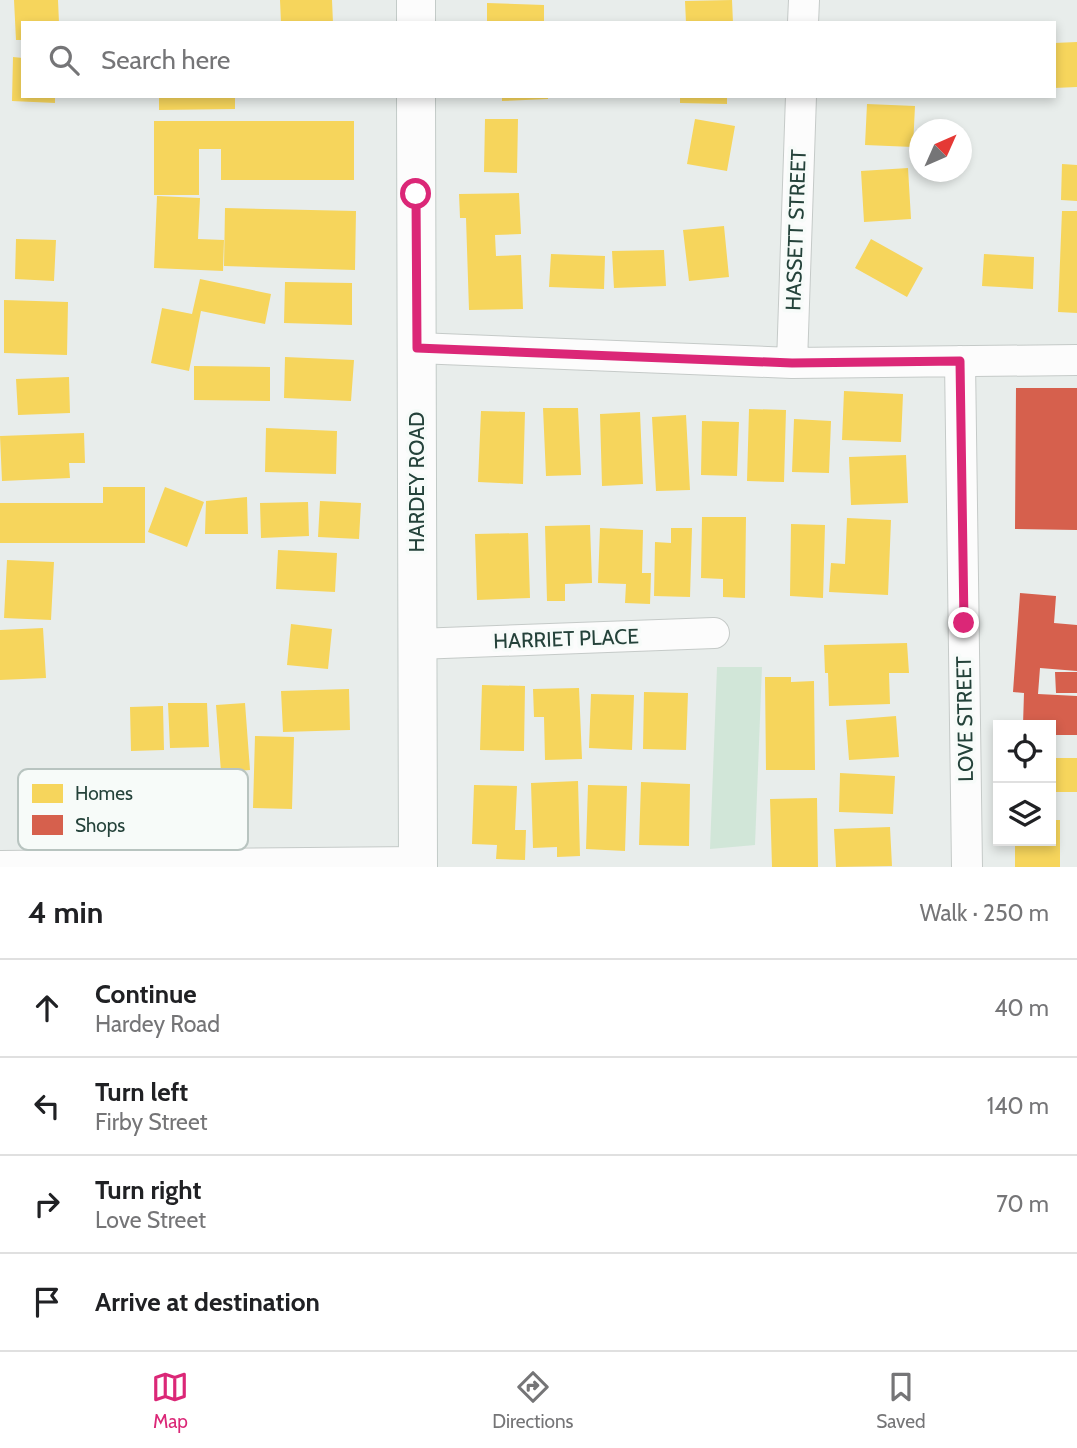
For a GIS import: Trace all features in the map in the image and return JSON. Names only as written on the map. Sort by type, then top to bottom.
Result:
[{"type":"street","points":[[416,0],[416,21]]},
{"type":"street","points":[[803,21],[804,0]]},
{"type":"street","name":"HARDEY ROAD","points":[[416,98],[417,864]]},
{"type":"street","name":"HASSETT STREET","points":[[792,363],[801,98]]},
{"type":"street","points":[[417,348],[792,363],[1077,360]]},
{"type":"street","name":"LOVE STREET","points":[[960,361],[967,867]]},
{"type":"street","name":"HARRIET PLACE","points":[[417,644],[714,633]]},
{"type":"street","points":[[0,866],[417,864]]},
{"type":"green space","points":[[717,667],[762,667],[755,845],[710,849]]},
{"type":"building: Homes","points":[[14,0],[58,0],[59,21],[21,21],[21,40],[16,40]]},
{"type":"building: Homes","points":[[280,0],[332,0],[333,21],[281,21]]},
{"type":"building: Homes","points":[[732,0],[733,21],[686,21],[685,1]]},
{"type":"building: Homes","points":[[487,3],[544,5],[544,21],[487,21]]},
{"type":"building: Homes","points":[[1077,42],[1077,87],[1056,88],[1056,43]]},
{"type":"building: Homes","points":[[13,57],[21,58],[21,98],[55,98],[55,103],[12,101]]},
{"type":"building: Homes","points":[[159,98],[235,98],[235,109],[159,110]]},
{"type":"building: Homes","points":[[502,98],[548,98],[548,99],[502,101]]},
{"type":"building: Homes","points":[[680,98],[727,98],[727,104],[680,103]]},
{"type":"building: Homes","points":[[867,104],[915,106],[914,119],[909,119],[909,147],[865,145]]},
{"type":"building: Homes","points":[[485,119],[518,119],[517,173],[484,172]]},
{"type":"building: Homes","points":[[695,119],[735,126],[727,171],[687,164]]},
{"type":"building: Homes","points":[[154,121],[354,121],[354,180],[221,180],[221,149],[199,149],[199,195],[154,195]]},
{"type":"building: Homes","points":[[1062,164],[1077,165],[1077,201],[1061,200]]},
{"type":"building: Homes","points":[[908,168],[911,219],[864,222],[861,171]]},
{"type":"building: Homes","points":[[519,193],[521,234],[495,235],[496,256],[521,255],[523,309],[469,310],[466,218],[460,218],[459,194]]},
{"type":"building: Homes","points":[[157,196],[200,198],[198,239],[224,240],[223,271],[154,268]]},
{"type":"building: Homes","points":[[225,208],[356,211],[355,270],[224,266]]},
{"type":"building: Homes","points":[[1062,211],[1077,211],[1077,313],[1058,312]]},
{"type":"building: Homes","points":[[724,226],[729,277],[689,281],[683,230]]},
{"type":"building: Homes","points":[[16,239],[56,240],[54,281],[15,279]]},
{"type":"building: Homes","points":[[871,239],[923,268],[907,297],[855,268]]},
{"type":"building: Homes","points":[[664,250],[666,286],[614,288],[612,251]]},
{"type":"building: Homes","points":[[551,254],[605,256],[604,289],[549,287]]},
{"type":"building: Homes","points":[[984,254],[1034,257],[1033,289],[982,286]]},
{"type":"building: Homes","points":[[200,279],[271,294],[265,324],[201,311],[189,371],[151,363],[162,308],[192,314]]},
{"type":"building: Homes","points":[[285,282],[352,283],[352,325],[284,323]]},
{"type":"building: Homes","points":[[4,300],[68,302],[67,355],[4,353]]},
{"type":"building: Homes","points":[[285,357],[354,360],[351,401],[284,398]]},
{"type":"building: Homes","points":[[194,366],[270,367],[270,401],[194,400]]},
{"type":"building: Homes","points":[[69,377],[70,413],[18,415],[16,379]]},
{"type":"building: Homes","points":[[844,391],[903,394],[901,442],[842,440]]},
{"type":"building: Homes","points":[[543,408],[578,408],[581,475],[546,476]]},
{"type":"building: Homes","points":[[749,409],[786,410],[784,482],[747,481]]},
{"type":"building: Homes","points":[[481,411],[525,412],[523,484],[478,482]]},
{"type":"building: Homes","points":[[640,412],[643,484],[602,486],[600,414]]},
{"type":"building: Homes","points":[[686,415],[690,490],[656,491],[652,417]]},
{"type":"building: Homes","points":[[794,419],[831,421],[829,473],[792,472]]},
{"type":"building: Homes","points":[[702,421],[739,422],[737,476],[701,475]]},
{"type":"building: Homes","points":[[266,428],[337,431],[336,474],[265,472]]},
{"type":"building: Homes","points":[[84,433],[85,463],[69,463],[70,478],[2,481],[0,436]]},
{"type":"building: Homes","points":[[906,455],[908,503],[851,505],[849,457]]},
{"type":"building: Homes","points":[[103,487],[145,487],[145,543],[0,543],[0,503],[103,503]]},
{"type":"building: Homes","points":[[165,487],[204,502],[187,547],[148,532]]},
{"type":"building: Homes","points":[[247,497],[248,534],[205,534],[206,501]]},
{"type":"building: Homes","points":[[320,501],[361,503],[359,539],[318,537]]},
{"type":"building: Homes","points":[[308,502],[309,536],[261,538],[260,503]]},
{"type":"building: Homes","points":[[702,517],[746,517],[745,598],[723,597],[723,579],[701,578]]},
{"type":"building: Homes","points":[[847,518],[891,520],[888,595],[829,592],[831,563],[845,564]]},
{"type":"building: Homes","points":[[791,524],[825,525],[823,598],[790,596]]},
{"type":"building: Homes","points":[[590,525],[592,583],[565,584],[565,601],[547,601],[545,526]]},
{"type":"building: Homes","points":[[600,528],[643,530],[642,573],[651,573],[650,604],[625,603],[626,584],[598,583]]},
{"type":"building: Homes","points":[[671,528],[692,528],[690,597],[654,596],[655,542],[671,543]]},
{"type":"building: Homes","points":[[528,533],[530,598],[477,600],[475,534]]},
{"type":"building: Homes","points":[[278,550],[337,553],[335,592],[276,589]]},
{"type":"building: Homes","points":[[7,560],[54,562],[51,620],[4,618]]},
{"type":"building: Homes","points":[[291,624],[332,629],[328,669],[287,665]]},
{"type":"building: Homes","points":[[43,628],[46,678],[0,680],[0,630]]},
{"type":"building: Homes","points":[[907,643],[909,673],[889,673],[890,704],[829,706],[824,645]]},
{"type":"building: Homes","points":[[765,677],[791,677],[791,682],[814,681],[815,770],[766,770]]},
{"type":"building: Homes","points":[[482,685],[525,686],[524,751],[480,750]]},
{"type":"building: Homes","points":[[579,688],[582,759],[545,760],[544,717],[534,717],[533,689]]},
{"type":"building: Homes","points":[[349,689],[350,730],[283,732],[281,691]]},
{"type":"building: Homes","points":[[644,692],[688,693],[686,750],[643,749]]},
{"type":"building: Homes","points":[[591,694],[634,695],[632,750],[589,748]]},
{"type":"building: Homes","points":[[168,703],[207,703],[209,747],[170,748]]},
{"type":"building: Homes","points":[[245,703],[250,770],[221,769],[216,705]]},
{"type":"building: Homes","points":[[163,706],[164,750],[131,751],[130,707]]},
{"type":"building: Homes","points":[[896,716],[899,757],[849,760],[846,720]]},
{"type":"building: Homes","points":[[255,736],[294,737],[292,809],[253,808]]},
{"type":"building: Homes","points":[[1056,758],[1077,758],[1077,792],[1056,792]]},
{"type":"building: Homes","points":[[840,773],[895,776],[893,814],[839,812]]},
{"type":"building: Homes","points":[[578,781],[580,856],[557,857],[557,847],[533,848],[531,783]]},
{"type":"building: Homes","points":[[641,782],[690,784],[689,846],[639,845]]},
{"type":"building: Homes","points":[[474,785],[517,786],[515,830],[526,830],[525,860],[496,859],[497,845],[472,844]]},
{"type":"building: Homes","points":[[588,785],[627,786],[625,851],[586,849]]},
{"type":"building: Homes","points":[[817,798],[818,867],[772,867],[770,799]]},
{"type":"building: Homes","points":[[1056,820],[1060,820],[1060,867],[1015,867],[1015,846],[1056,846]]},
{"type":"building: Homes","points":[[890,827],[892,866],[836,867],[834,829]]},
{"type":"building: Shops","points":[[1016,388],[1077,388],[1077,530],[1015,529]]},
{"type":"building: Shops","points":[[1020,593],[1056,596],[1054,623],[1077,625],[1077,671],[1040,668],[1038,694],[1077,696],[1077,735],[1056,735],[1056,720],[1023,720],[1024,693],[1013,692]]},
{"type":"building: Shops","points":[[1055,672],[1077,672],[1077,693],[1056,693]]},
{"type":"route","points":[[416,194],[417,348],[792,363],[960,361],[964,623]]}]
